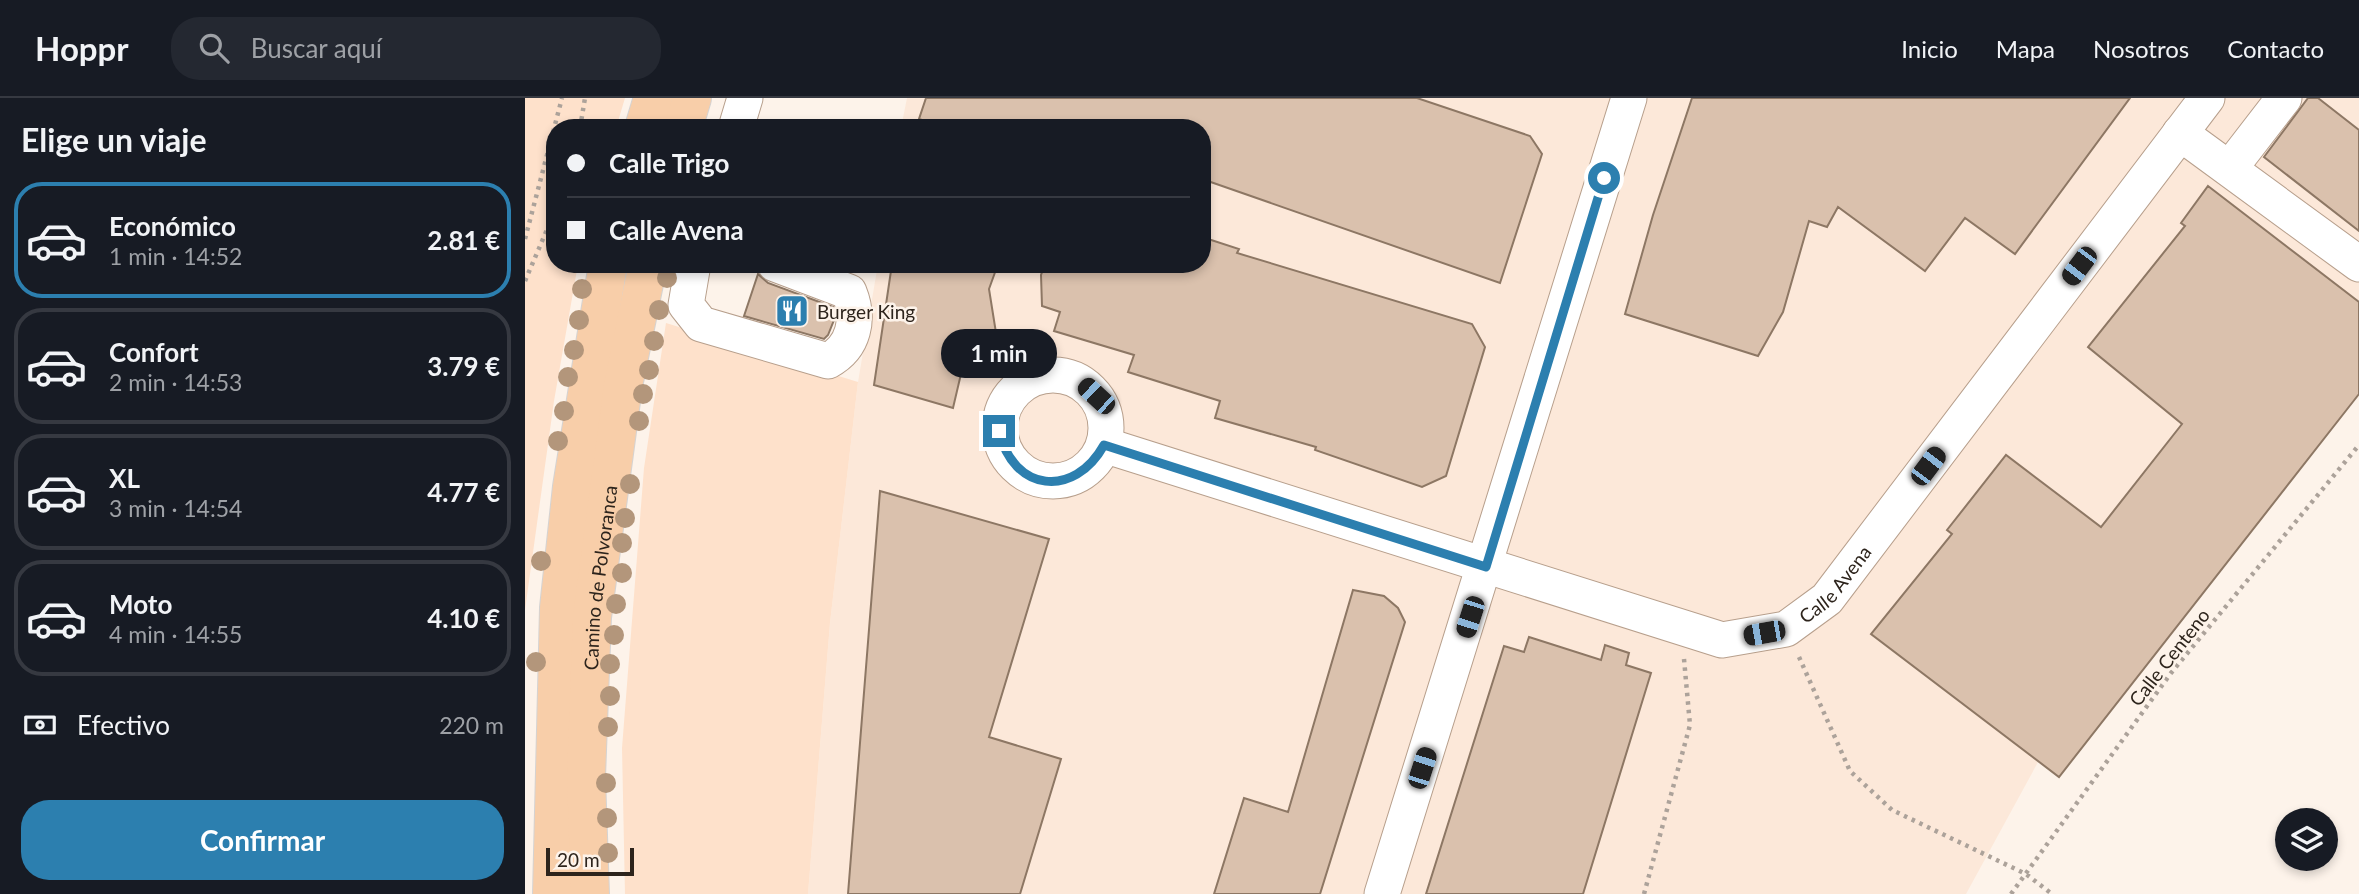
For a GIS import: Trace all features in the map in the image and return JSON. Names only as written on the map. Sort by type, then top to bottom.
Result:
[{"type":"main road","points":[[647,119],[653,98]]},
{"type":"main road","points":[[686,119],[692,98]]},
{"type":"main road","name":"Camino de Polvoranca","points":[[552,894],[559,608],[572,487],[607,273]]},
{"type":"main road","name":"Camino de Polvoranca","points":[[590,894],[586,765],[592,617],[623,386],[646,273]]},
{"type":"street","points":[[739,119],[745,98]]},
{"type":"street","name":"Calle Avena","points":[[1104,445],[1722,640],[1786,629],[1827,599],[2207,98]]},
{"type":"street","points":[[2230,168],[2284,98]]},
{"type":"street","points":[[1382,894],[1486,567],[1626,99]]},
{"type":"street","points":[[2180,133],[2359,264]]},
{"type":"street","points":[[691,273],[685,305],[701,324],[828,361],[842,354],[854,329],[854,305],[849,292],[799,273]]},
{"type":"path","points":[[556,119],[562,98]]},
{"type":"path","points":[[582,119],[585,98]]},
{"type":"path","points":[[525,239],[546,159]]},
{"type":"path","points":[[525,281],[546,232]]},
{"type":"path","name":"Calle Centeno","points":[[2011,894],[2171,673],[2359,445]]},
{"type":"path","points":[[1644,894],[1690,725],[1682,627]]},
{"type":"path","points":[[1786,629],[1850,771],[1892,810],[2026,874],[2052,894]]},
{"type":"shaded area","points":[[525,98],[625,98],[619,119],[546,119],[546,273],[576,273],[554,401],[525,610]]},
{"type":"shaded area","points":[[907,98],[2359,98],[2359,330],[2103,643],[1966,894],[808,894],[830,623],[858,382],[876,273],[1211,273],[1211,119],[903,119]]},
{"type":"shaded area","points":[[666,323],[858,382],[830,623],[808,894],[625,894],[622,748],[644,468]]},
{"type":"building","points":[[926,98],[1417,98],[1530,136],[1542,154],[1500,283],[1211,182],[1211,119],[919,119]]},
{"type":"building","points":[[1692,98],[2130,98],[2015,254],[1965,218],[1925,271],[1838,207],[1827,227],[1809,221],[1783,312],[1758,356],[1625,314],[1653,215]]},
{"type":"building","points":[[2308,98],[2318,98],[2359,130],[2359,231],[2264,157]]},
{"type":"building","points":[[2208,186],[2359,302],[2359,394],[2059,777],[1871,634],[1952,534],[1947,530],[2006,455],[2101,527],[2182,424],[2088,347],[2185,226],[2181,223]]},
{"type":"building","points":[[1211,240],[1239,249],[1237,253],[1472,324],[1485,347],[1446,476],[1422,487],[1315,450],[1316,447],[1215,418],[1220,401],[1128,372],[1134,355],[1054,331],[1060,312],[1042,306],[1041,275],[1211,273]]},
{"type":"building","points":[[891,273],[995,273],[989,289],[997,339],[964,361],[953,408],[874,385]]},
{"type":"building","name":"Burger King","points":[[758,274],[768,283],[833,307],[834,320],[828,335],[824,339],[744,316]]},
{"type":"building","points":[[880,491],[1049,539],[989,737],[1061,759],[1020,894],[848,894]]},
{"type":"building","points":[[1353,590],[1384,596],[1398,608],[1405,622],[1320,894],[1214,894],[1244,798],[1288,812]]},
{"type":"building","points":[[1529,637],[1601,660],[1605,645],[1629,653],[1626,665],[1651,673],[1583,894],[1426,894],[1504,646],[1524,652]]},
{"type":"place","name":"Burger King","points":[[792,311]]},
{"type":"route","points":[[999,431],[1003,449],[1014,465],[1028,476],[1046,482],[1064,481],[1081,474],[1095,461],[1104,445],[1486,567],[1604,178]]}]
